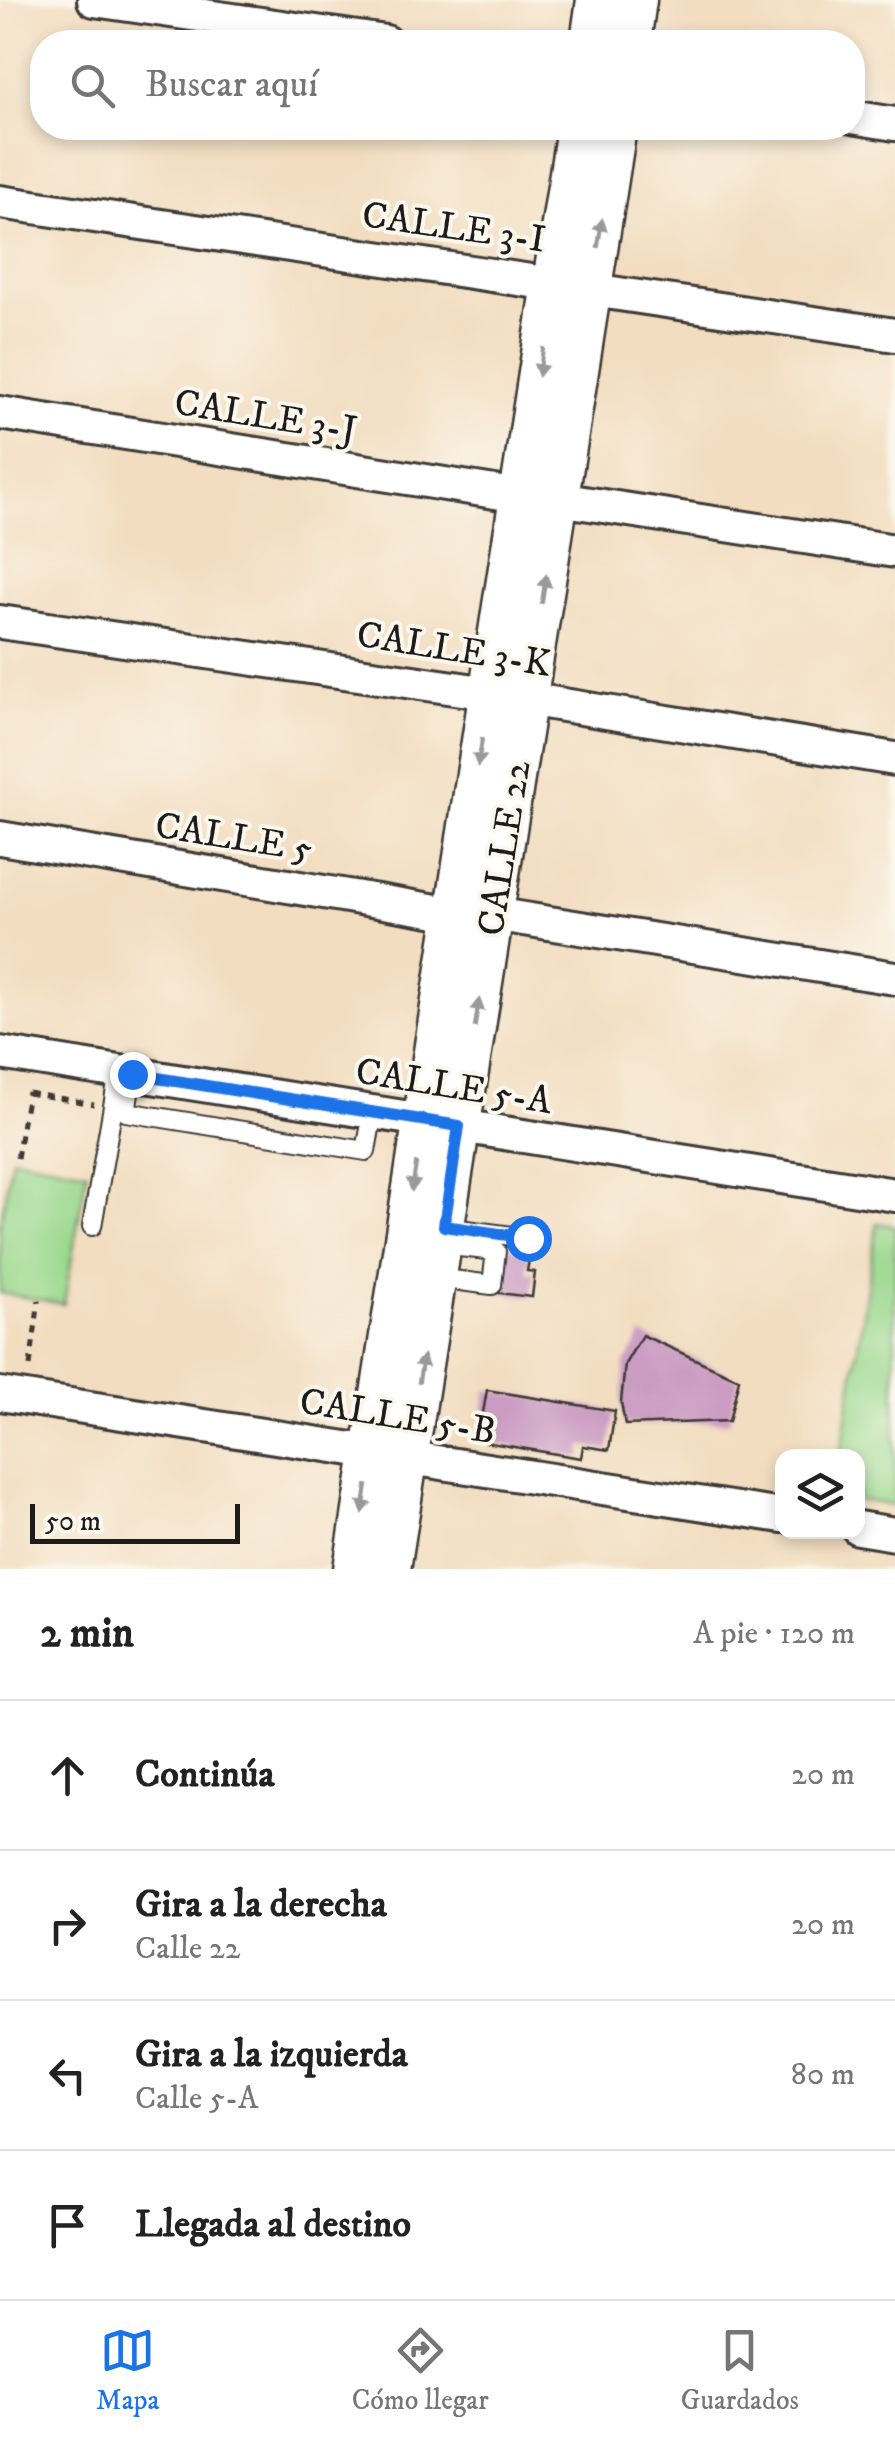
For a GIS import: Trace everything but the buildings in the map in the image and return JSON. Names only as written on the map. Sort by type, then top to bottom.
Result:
[{"type":"street","points":[[94,0],[303,30]]},
{"type":"street","points":[[592,30],[597,0]]},
{"type":"street","points":[[632,30],[636,0]]},
{"type":"street","points":[[865,119],[895,124]]},
{"type":"street","name":"CALLE 22","points":[[390,1569],[390,1453],[572,284],[578,140]]},
{"type":"street","name":"CALLE 22","points":[[572,284],[613,140]]},
{"type":"street","name":"CALLE 3-I","points":[[0,202],[895,334]]},
{"type":"street","name":"CALLE 3-J","points":[[0,413],[895,551]]},
{"type":"street","name":"CALLE 3-K","points":[[0,622],[508,696],[895,760]]},
{"type":"street","name":"CALLE 5","points":[[0,838],[895,978]]},
{"type":"street","name":"CALLE 5-A","points":[[0,1052],[895,1195]]},
{"type":"street","name":"CALLE 22","points":[[354,1569],[390,1453],[440,1250],[441,1123]]},
{"type":"street","name":"CALLE 5-B","points":[[0,1394],[775,1515]]},
{"type":"street","points":[[865,1529],[895,1534]]},
{"type":"lane","points":[[92,1226],[112,1107],[126,1073]]},
{"type":"lane","points":[[440,1250],[528,1238]]},
{"type":"path","points":[[17,1158],[30,1077]]},
{"type":"path","points":[[28,1093],[112,1107]]},
{"type":"path","points":[[30,1366],[40,1300]]},
{"type":"green space","points":[[12,1157],[87,1171],[64,1304],[0,1293],[0,1225]]},
{"type":"green space","points":[[877,1223],[895,1226],[895,1506],[865,1501],[865,1449],[842,1449]]},
{"type":"route","points":[[132,1074],[459,1126],[444,1226],[528,1238]]}]
